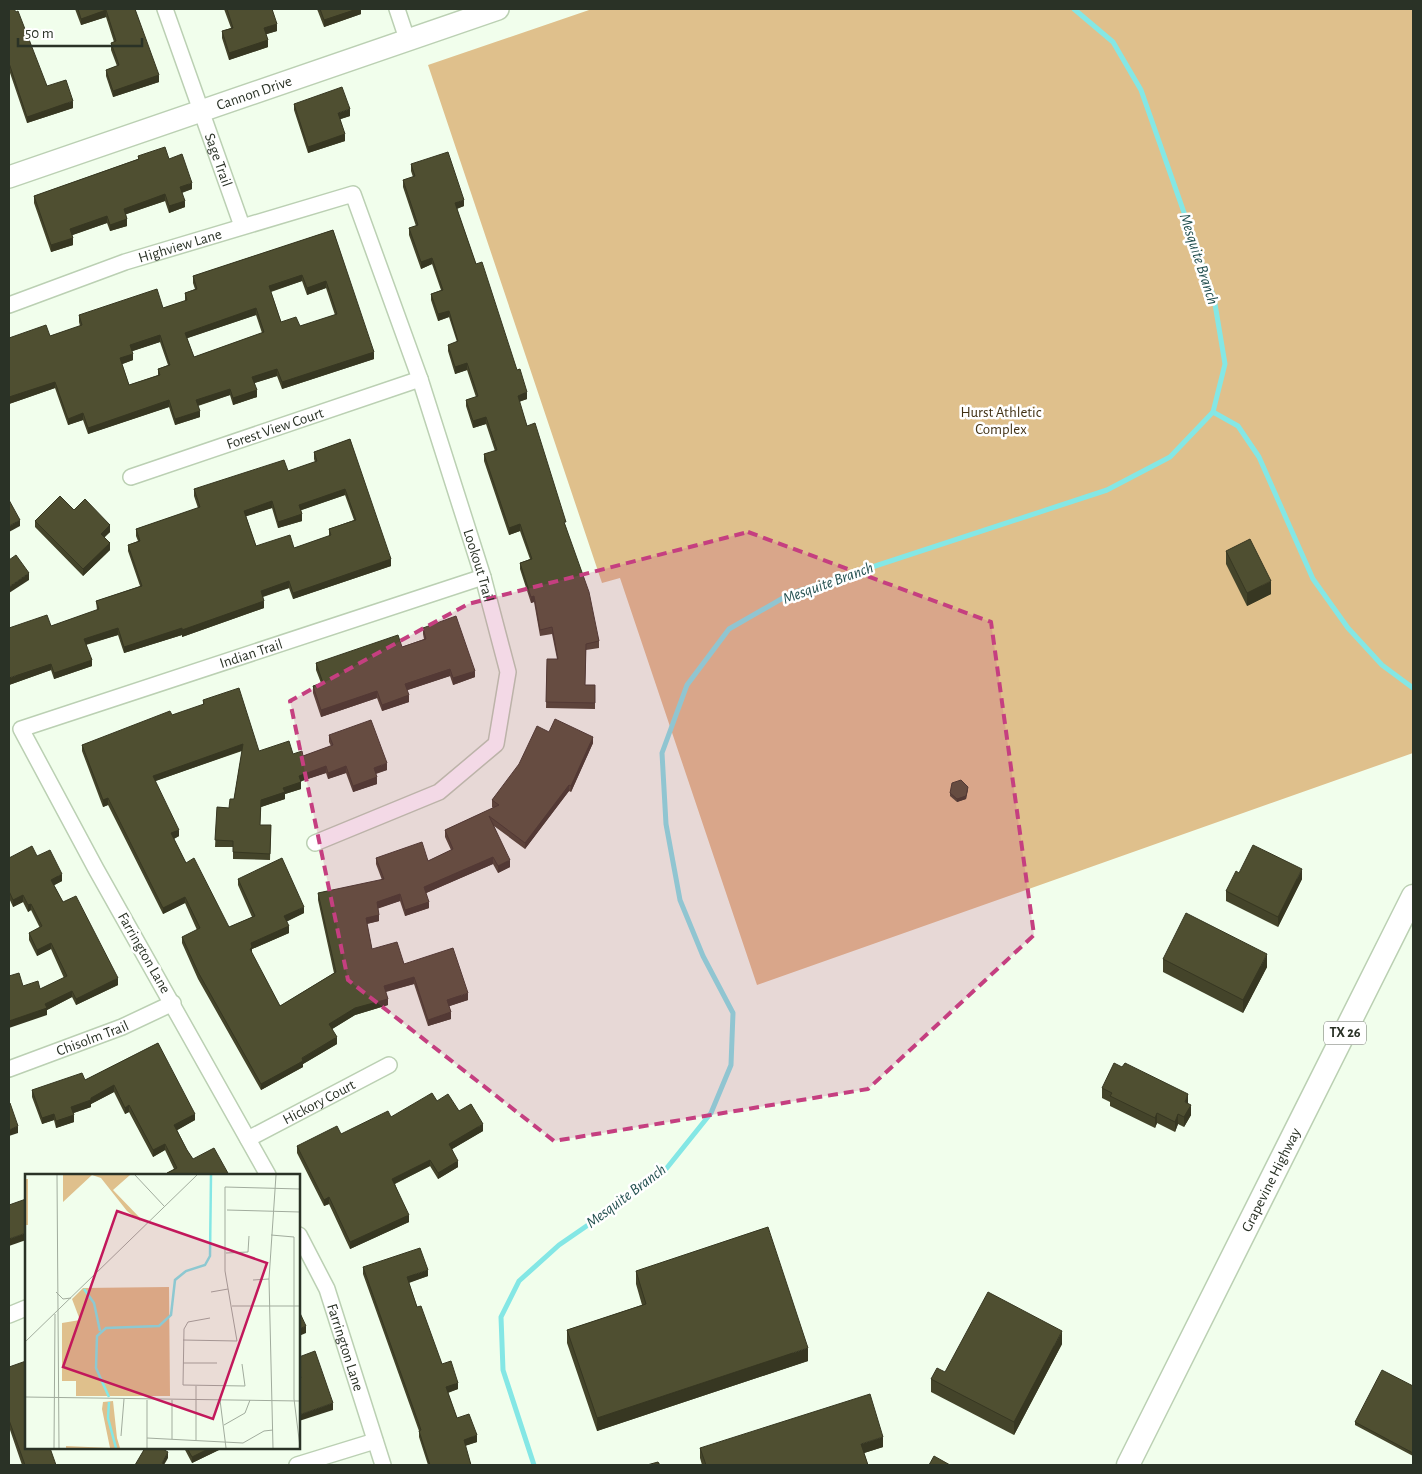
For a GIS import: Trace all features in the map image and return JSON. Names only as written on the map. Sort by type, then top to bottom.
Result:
[{"type":"main road","name":"Grapevine Highway","points":[[1128,1465],[1413,896]]},
{"type":"street","name":"Sage Trail","points":[[165,9],[242,226]]},
{"type":"street","points":[[397,9],[407,39]]},
{"type":"street","name":"Cannon Drive","points":[[9,177],[201,109],[498,9]]},
{"type":"street","name":"Highview Lane","points":[[9,305],[125,262],[353,194]]},
{"type":"street","name":"Lookout Trail","points":[[315,843],[439,792],[496,744],[508,672],[482,577],[420,379],[353,194]]},
{"type":"street","name":"Forest View Court","points":[[131,477],[420,379]]},
{"type":"street","name":"Indian Trail","points":[[21,729],[482,577]]},
{"type":"street","name":"Farrington Lane","points":[[21,729],[96,869],[267,1174]]},
{"type":"street","name":"Chisolm Trail","points":[[9,1069],[112,1031],[173,1003]]},
{"type":"street","name":"Hickory Court","points":[[248,1139],[389,1065]]},
{"type":"street","name":"Farrington Lane","points":[[300,1236],[326,1289],[383,1465]]},
{"type":"street","points":[[9,1315],[25,1308]]},
{"type":"street","points":[[297,1465],[375,1441]]},
{"type":"highlighted area","points":[[748,532],[991,622],[1034,935],[868,1089],[554,1141],[348,980],[290,701],[468,604]]},
{"type":"green space","name":"Hurst Athletic Complex","points":[[592,9],[1413,9],[1413,753],[757,985],[620,578],[602,583],[428,65]]},
{"type":"building","points":[[9,9],[18,11],[47,86],[66,80],[73,101],[27,117],[9,63]]},
{"type":"building","points":[[78,9],[135,9],[159,75],[113,91],[106,70],[119,65],[111,43],[116,41],[106,10],[81,19]]},
{"type":"building","points":[[227,9],[272,9],[277,24],[264,28],[268,40],[229,53],[222,31],[233,28]]},
{"type":"building","points":[[320,9],[357,9],[324,20]]},
{"type":"building","points":[[342,87],[350,109],[338,113],[345,134],[308,147],[294,104]]},
{"type":"building","points":[[165,147],[169,159],[182,154],[192,183],[180,187],[185,201],[169,206],[165,194],[124,209],[127,219],[110,225],[107,216],[70,229],[73,238],[51,245],[34,196],[139,159],[138,156]]},
{"type":"building","points":[[448,152],[464,200],[455,203],[476,264],[482,262],[517,370],[520,369],[527,392],[518,396],[527,426],[535,423],[566,522],[564,522],[589,592],[599,641],[586,644],[585,685],[595,685],[595,703],[546,702],[547,659],[558,659],[552,627],[540,630],[534,596],[531,597],[520,563],[532,559],[520,524],[509,528],[484,454],[497,450],[486,417],[473,421],[466,400],[478,396],[467,363],[455,367],[448,345],[458,341],[449,311],[438,314],[431,294],[443,290],[432,258],[421,262],[409,228],[418,225],[403,180],[415,176],[411,164]]},
{"type":"building","points":[[333,230],[374,352],[282,382],[277,369],[252,377],[257,390],[233,398],[230,389],[196,400],[200,411],[175,419],[169,400],[88,428],[83,413],[68,419],[55,382],[9,397],[9,338],[46,325],[50,336],[82,325],[79,315],[157,289],[163,308],[187,300],[185,293],[197,289],[193,276]],"holes":[[[302,275],[307,288],[326,281],[337,314],[300,326],[296,317],[281,322],[269,286]],[[256,308],[264,332],[194,357],[185,333]],[[160,335],[170,365],[158,369],[160,375],[129,385],[120,358],[133,354],[130,345]]]},
{"type":"building","points":[[350,439],[391,559],[293,593],[289,581],[261,591],[264,601],[182,630],[182,628],[124,647],[118,628],[84,639],[92,660],[54,673],[51,664],[9,678],[9,628],[47,615],[51,626],[99,609],[96,601],[142,586],[128,545],[140,541],[136,529],[200,507],[194,489],[284,460],[288,471],[317,461],[314,452]],"holes":[[[345,489],[356,520],[329,529],[331,535],[294,548],[290,535],[256,546],[244,511],[272,501],[278,522],[302,514],[299,505]]]},
{"type":"building","points":[[60,496],[74,510],[85,499],[110,525],[101,534],[110,543],[83,569],[35,521]]},
{"type":"building","points":[[9,500],[20,520],[9,526]]},
{"type":"building","points":[[1250,539],[1271,581],[1247,593],[1226,551]]},
{"type":"building","points":[[16,555],[29,573],[9,587],[9,560]]},
{"type":"building","points":[[456,616],[475,671],[453,678],[450,669],[405,684],[409,695],[382,705],[377,691],[321,710],[313,686],[323,683],[316,663],[398,635],[402,647],[426,639],[423,628]]},
{"type":"building","points":[[239,688],[259,751],[289,741],[293,754],[302,751],[303,756],[333,745],[329,735],[371,720],[387,763],[374,768],[377,777],[353,786],[346,766],[328,773],[326,766],[299,776],[301,782],[283,788],[285,792],[261,800],[260,825],[271,825],[270,854],[233,852],[233,841],[215,840],[217,807],[229,808],[230,799],[234,799],[243,744],[153,776],[179,830],[171,833],[186,863],[194,858],[229,927],[255,916],[238,879],[282,858],[304,907],[284,916],[289,926],[251,943],[252,947],[250,949],[280,1006],[336,972],[318,893],[384,879],[376,858],[422,842],[428,861],[453,849],[445,830],[499,805],[492,800],[519,764],[537,726],[549,732],[555,719],[593,737],[571,786],[569,785],[525,843],[489,816],[510,860],[498,866],[493,857],[424,887],[429,902],[405,910],[400,894],[377,902],[379,915],[366,918],[372,949],[397,942],[404,964],[453,948],[468,993],[447,1000],[451,1012],[428,1020],[414,977],[384,986],[388,999],[355,1008],[329,1024],[337,1037],[302,1058],[303,1061],[261,1084],[198,972],[182,937],[200,928],[185,897],[163,908],[108,798],[103,800],[82,745],[170,711],[172,715],[204,704],[203,700]]},
{"type":"building","points":[[961,780],[968,787],[966,796],[957,799],[950,793],[952,783]]},
{"type":"building","points":[[1253,845],[1302,869],[1278,917],[1226,891],[1236,871],[1239,873]]},
{"type":"building","points":[[32,846],[37,856],[50,850],[62,874],[51,880],[63,902],[76,896],[118,978],[76,999],[72,991],[45,1004],[47,1008],[9,1021],[9,976],[19,973],[23,986],[38,981],[40,989],[67,976],[51,943],[37,950],[29,933],[42,926],[31,904],[28,905],[23,895],[13,900],[9,891],[9,858]]},
{"type":"building","points":[[1186,913],[1267,954],[1243,1000],[1163,959]]},
{"type":"building","points":[[158,1043],[195,1114],[174,1125],[187,1150],[193,1159],[214,1148],[228,1174],[168,1174],[177,1168],[165,1144],[153,1150],[129,1105],[125,1108],[114,1085],[91,1098],[91,1100],[71,1107],[74,1115],[56,1121],[54,1114],[42,1118],[32,1090],[82,1073],[85,1080]]},
{"type":"building","points":[[1114,1063],[1122,1067],[1125,1063],[1188,1094],[1185,1102],[1191,1105],[1184,1117],[1178,1114],[1175,1122],[1157,1113],[1155,1118],[1110,1096],[1112,1093],[1102,1088]]},
{"type":"building","points":[[432,1093],[437,1101],[448,1094],[459,1111],[471,1104],[483,1124],[449,1144],[458,1161],[438,1173],[430,1160],[392,1179],[409,1215],[350,1242],[329,1197],[324,1200],[297,1146],[337,1126],[341,1134],[388,1111],[391,1117]]},
{"type":"building","points":[[9,1103],[18,1126],[9,1130]]},
{"type":"building","points":[[25,1199],[25,1233],[9,1239],[9,1205]]},
{"type":"building","points":[[768,1227],[808,1348],[597,1418],[567,1330],[646,1304],[636,1271]]},
{"type":"building","points":[[420,1248],[428,1270],[407,1277],[417,1307],[421,1306],[442,1364],[451,1361],[458,1383],[446,1387],[457,1418],[469,1414],[477,1435],[464,1440],[471,1465],[430,1465],[419,1431],[421,1430],[363,1267]]},
{"type":"building","points":[[988,1292],[1062,1331],[1014,1422],[931,1379],[937,1368],[945,1372]]},
{"type":"building","points":[[300,1313],[306,1326],[300,1329]]},
{"type":"building","points":[[315,1351],[333,1403],[300,1415],[301,1378],[300,1357]]},
{"type":"building","points":[[25,1361],[25,1449],[50,1449],[56,1465],[25,1465],[9,1420],[9,1367]]},
{"type":"building","points":[[1382,1370],[1413,1386],[1413,1453],[1355,1422]]},
{"type":"building","points":[[870,1394],[883,1437],[861,1444],[868,1465],[706,1465],[700,1448]]},
{"type":"building","points":[[144,1449],[163,1449],[168,1452],[162,1463],[165,1465],[135,1465]]},
{"type":"building","points":[[188,1449],[208,1449],[192,1457]]},
{"type":"building","points":[[934,1456],[950,1465],[929,1465]]},
{"type":"building","points":[[658,1462],[660,1465],[647,1465]]},
{"type":"waterway","name":"Mesquite Branch","points":[[534,1465],[503,1370],[501,1317],[519,1281],[559,1245],[662,1174],[711,1113],[731,1065],[733,1013],[703,956],[680,900],[666,824],[662,753],[687,685],[729,629],[790,594],[1107,490],[1170,457],[1213,412],[1225,364],[1214,298],[1141,90],[1113,42],[1074,9]]},
{"type":"waterway","points":[[1213,412],[1238,426],[1259,457],[1313,579],[1348,628],[1382,665],[1413,688]]}]
